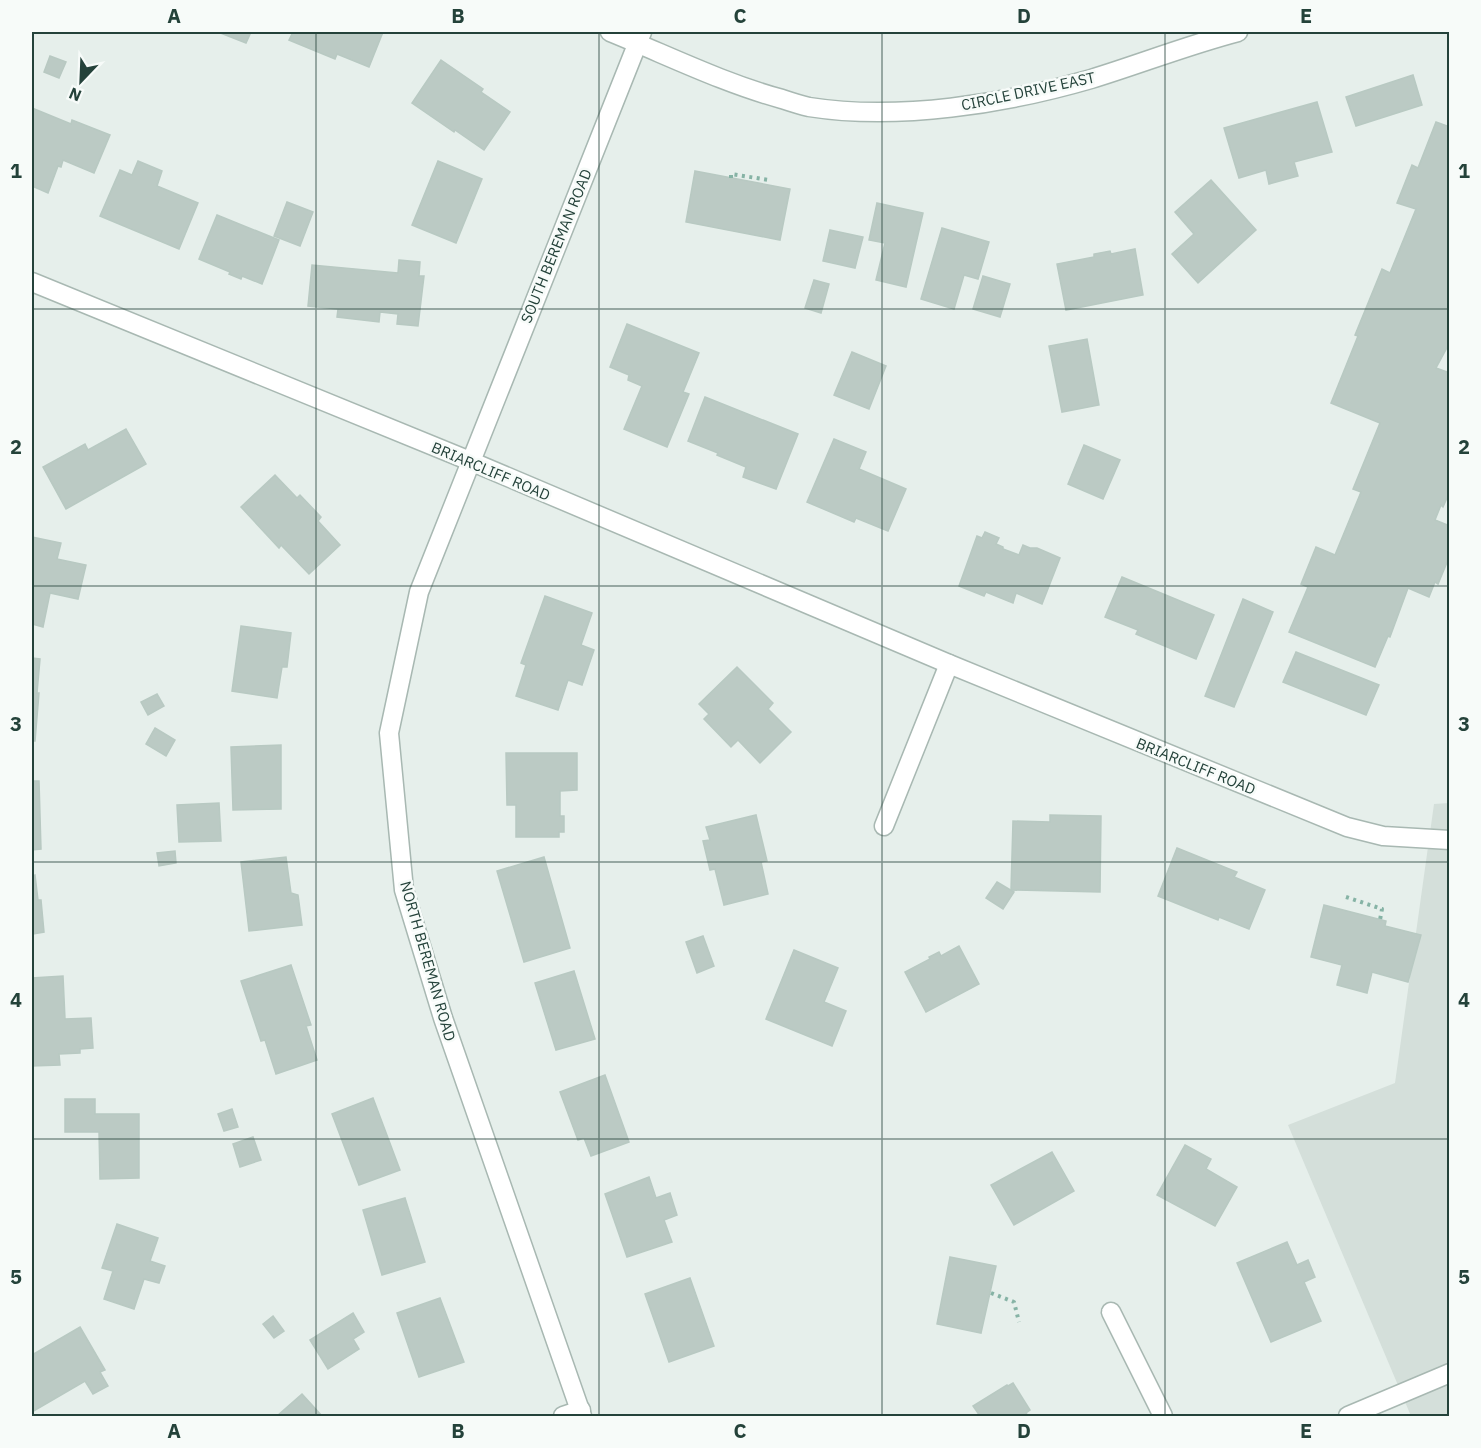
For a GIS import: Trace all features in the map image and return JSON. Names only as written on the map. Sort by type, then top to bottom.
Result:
[{"type":"street","name":"CIRCLE DRIVE EAST","points":[[610,32],[640,37],[750,91],[808,106],[867,111],[920,110],[995,100],[1090,79],[1214,35],[1238,32]]},
{"type":"street","name":"SOUTH BEREMAN ROAD","points":[[470,461],[640,37]]},
{"type":"street","name":"BRIARCLIFF ROAD","points":[[32,282],[470,461],[949,664],[1347,827],[1383,836],[1449,840]]},
{"type":"street","name":"NORTH BEREMAN ROAD","points":[[470,461],[418,592],[389,733],[404,890],[443,1018],[582,1413]]},
{"type":"street","points":[[884,826],[949,664]]},
{"type":"street","points":[[1112,1312],[1162,1416]]},
{"type":"street","points":[[1348,1416],[1449,1373]]},
{"type":"street","points":[[563,1416],[582,1413]]},
{"type":"path","points":[[731,178],[731,174],[769,180]]},
{"type":"path","points":[[1346,897],[1382,909],[1380,920]]},
{"type":"path","points":[[991,1293],[1014,1302],[1019,1322]]},
{"type":"shaded area","points":[[1449,803],[1449,1416],[1411,1416],[1288,1125],[1395,1083],[1434,804]]},
{"type":"building","points":[[218,32],[251,32],[246,43]]},
{"type":"building","points":[[293,32],[383,32],[369,67],[337,54],[335,59],[289,40]]},
{"type":"building","points":[[50,56],[66,62],[59,78],[44,72]]},
{"type":"building","points":[[441,60],[483,89],[481,92],[510,112],[484,150],[412,103]]},
{"type":"building","points":[[1413,75],[1422,105],[1356,126],[1346,97]]},
{"type":"building","points":[[1317,102],[1332,152],[1294,162],[1298,176],[1269,184],[1266,170],[1239,178],[1224,128]]},
{"type":"building","points":[[32,108],[71,124],[72,120],[110,135],[94,173],[63,160],[61,167],[58,166],[48,193],[32,186]]},
{"type":"building","points":[[1436,122],[1450,127],[1450,342],[1436,368],[1450,373],[1450,491],[1435,520],[1450,526],[1450,555],[1438,584],[1435,582],[1429,597],[1408,588],[1390,637],[1388,636],[1375,667],[1289,632],[1308,587],[1301,584],[1316,547],[1335,555],[1361,492],[1353,489],[1380,423],[1331,403],[1382,269],[1390,273],[1416,209],[1397,203],[1412,165],[1418,168]]},
{"type":"building","points":[[138,161],[162,171],[157,186],[198,203],[179,249],[100,216],[120,170],[132,175]]},
{"type":"building","points":[[438,161],[482,179],[456,243],[412,225]]},
{"type":"building","points":[[695,171],[790,189],[780,240],[686,222]]},
{"type":"building","points":[[1211,180],[1256,230],[1198,283],[1172,254],[1194,234],[1175,212]]},
{"type":"building","points":[[287,202],[313,212],[300,246],[274,236]]},
{"type":"building","points":[[877,203],[923,213],[906,287],[876,280],[885,243],[869,240]]},
{"type":"building","points":[[217,215],[279,240],[262,284],[242,276],[241,279],[199,259]]},
{"type":"building","points":[[942,228],[989,242],[978,279],[964,275],[954,309],[921,299]]},
{"type":"building","points":[[830,230],[863,237],[855,268],[823,261]]},
{"type":"building","points":[[1135,249],[1143,295],[1066,310],[1057,264],[1094,257],[1094,254],[1110,251],[1111,254]]},
{"type":"building","points":[[399,260],[420,262],[419,276],[424,276],[418,326],[397,324],[398,314],[380,312],[379,322],[337,317],[338,309],[308,306],[312,265],[398,273]]},
{"type":"building","points":[[983,276],[1010,284],[1000,317],[973,309]]},
{"type":"building","points":[[814,280],[829,284],[821,313],[805,308]]},
{"type":"building","points":[[627,324],[699,353],[683,392],[689,394],[667,447],[624,429],[642,386],[628,380],[629,375],[610,367]]},
{"type":"building","points":[[1087,339],[1099,405],[1062,412],[1049,346]]},
{"type":"building","points":[[852,352],[886,366],[869,409],[834,395]]},
{"type":"building","points":[[705,397],[798,434],[776,489],[743,477],[746,467],[688,441]]},
{"type":"building","points":[[126,429],[146,464],[66,509],[43,467],[85,444],[88,450]]},
{"type":"building","points":[[834,439],[866,452],[859,469],[906,489],[888,531],[856,518],[854,522],[807,502]]},
{"type":"building","points":[[1084,445],[1120,460],[1103,499],[1068,484]]},
{"type":"building","points":[[275,475],[297,498],[300,495],[321,517],[318,521],[340,545],[309,574],[281,545],[279,548],[241,507]]},
{"type":"building","points":[[985,532],[999,538],[996,544],[1003,549],[1019,555],[1023,545],[1037,548],[1060,558],[1042,604],[1016,593],[1013,603],[986,592],[984,596],[959,586],[977,536],[982,538]]},
{"type":"building","points":[[32,537],[61,543],[57,559],[86,565],[78,599],[50,593],[43,627],[32,624]]},
{"type":"building","points":[[1122,577],[1214,615],[1196,659],[1136,634],[1138,630],[1105,617]]},
{"type":"building","points":[[545,596],[592,613],[581,645],[594,650],[582,685],[568,680],[558,710],[516,696],[526,665],[521,663]]},
{"type":"building","points":[[1243,599],[1273,612],[1234,707],[1205,696]]},
{"type":"building","points":[[241,626],[291,633],[287,667],[282,667],[277,698],[232,691]]},
{"type":"building","points":[[1296,652],[1379,685],[1366,715],[1283,682]]},
{"type":"building","points":[[32,658],[40,659],[35,741],[32,741]]},
{"type":"building","points":[[737,667],[773,703],[768,709],[791,732],[760,763],[738,740],[731,747],[704,719],[709,714],[699,704]]},
{"type":"building","points":[[157,694],[164,706],[148,715],[141,702]]},
{"type":"building","points":[[155,728],[175,740],[166,756],[146,744]]},
{"type":"building","points":[[281,745],[281,809],[233,810],[231,747]]},
{"type":"building","points":[[506,753],[577,753],[577,790],[560,791],[560,816],[564,816],[564,832],[559,832],[559,837],[516,837],[516,805],[507,805]]},
{"type":"building","points":[[32,781],[39,781],[41,849],[32,850]]},
{"type":"building","points":[[219,803],[221,841],[179,842],[177,805]]},
{"type":"building","points":[[756,815],[767,861],[761,862],[768,894],[724,905],[715,869],[710,870],[703,841],[710,840],[706,827]]},
{"type":"building","points":[[1050,815],[1101,816],[1100,892],[1011,890],[1013,821],[1050,822]]},
{"type":"building","points":[[1177,848],[1237,872],[1234,877],[1265,890],[1249,929],[1219,917],[1218,920],[1158,896]]},
{"type":"building","points":[[175,851],[176,863],[159,866],[157,853]]},
{"type":"building","points":[[286,857],[291,893],[298,895],[302,925],[249,931],[241,862]]},
{"type":"building","points":[[544,857],[570,948],[524,962],[497,871]]},
{"type":"building","points":[[35,875],[38,900],[41,900],[44,932],[32,934],[32,876]]},
{"type":"building","points":[[997,882],[1014,892],[1003,909],[986,898]]},
{"type":"building","points":[[1324,905],[1386,921],[1385,926],[1421,935],[1408,982],[1372,972],[1367,993],[1337,985],[1342,965],[1311,957]]},
{"type":"building","points":[[703,936],[714,966],[697,973],[686,942]]},
{"type":"building","points":[[959,946],[979,984],[926,1012],[905,972],[939,952],[941,956]]},
{"type":"building","points":[[794,950],[838,968],[824,1002],[846,1011],[832,1046],[766,1019]]},
{"type":"building","points":[[291,965],[311,1025],[306,1026],[317,1060],[276,1074],[265,1040],[261,1041],[241,981]]},
{"type":"building","points":[[574,971],[595,1039],[556,1050],[535,983]]},
{"type":"building","points":[[63,976],[65,1019],[91,1018],[93,1048],[80,1049],[80,1053],[59,1054],[60,1065],[32,1066],[32,978]]},
{"type":"building","points":[[605,1075],[629,1142],[591,1156],[584,1138],[578,1140],[560,1092]]},
{"type":"building","points":[[373,1098],[400,1170],[359,1185],[332,1114]]},
{"type":"building","points":[[65,1099],[95,1099],[95,1114],[139,1114],[139,1178],[100,1179],[99,1132],[65,1132]]},
{"type":"building","points":[[232,1109],[238,1127],[224,1131],[218,1114]]},
{"type":"building","points":[[253,1137],[261,1160],[240,1167],[233,1144]]},
{"type":"building","points":[[1185,1145],[1211,1159],[1206,1169],[1237,1187],[1215,1226],[1157,1195]]},
{"type":"building","points":[[1052,1152],[1074,1191],[1014,1225],[991,1185]]},
{"type":"building","points":[[649,1177],[656,1198],[670,1193],[677,1215],[664,1220],[672,1242],[627,1257],[605,1194]]},
{"type":"building","points":[[405,1198],[425,1262],[382,1275],[363,1210]]},
{"type":"building","points":[[117,1224],[158,1238],[150,1261],[165,1266],[159,1283],[144,1279],[134,1309],[104,1299],[113,1271],[102,1268]]},
{"type":"building","points":[[1287,1242],[1297,1265],[1308,1260],[1315,1277],[1304,1282],[1321,1321],[1271,1342],[1237,1263]]},
{"type":"building","points":[[950,1257],[996,1266],[981,1333],[937,1324]]},
{"type":"building","points":[[690,1278],[714,1346],[669,1362],[645,1294]]},
{"type":"building","points":[[440,1298],[464,1362],[419,1377],[397,1313]]},
{"type":"building","points":[[353,1313],[364,1332],[353,1339],[359,1349],[328,1369],[310,1340]]},
{"type":"building","points":[[273,1316],[284,1331],[274,1338],[263,1324]]},
{"type":"building","points":[[80,1327],[105,1370],[100,1372],[108,1386],[93,1394],[85,1381],[32,1412],[32,1355]]},
{"type":"building","points":[[1013,1383],[1030,1410],[1026,1413],[1028,1416],[980,1416],[973,1406]]},
{"type":"building","points":[[302,1394],[322,1416],[277,1416]]}]
